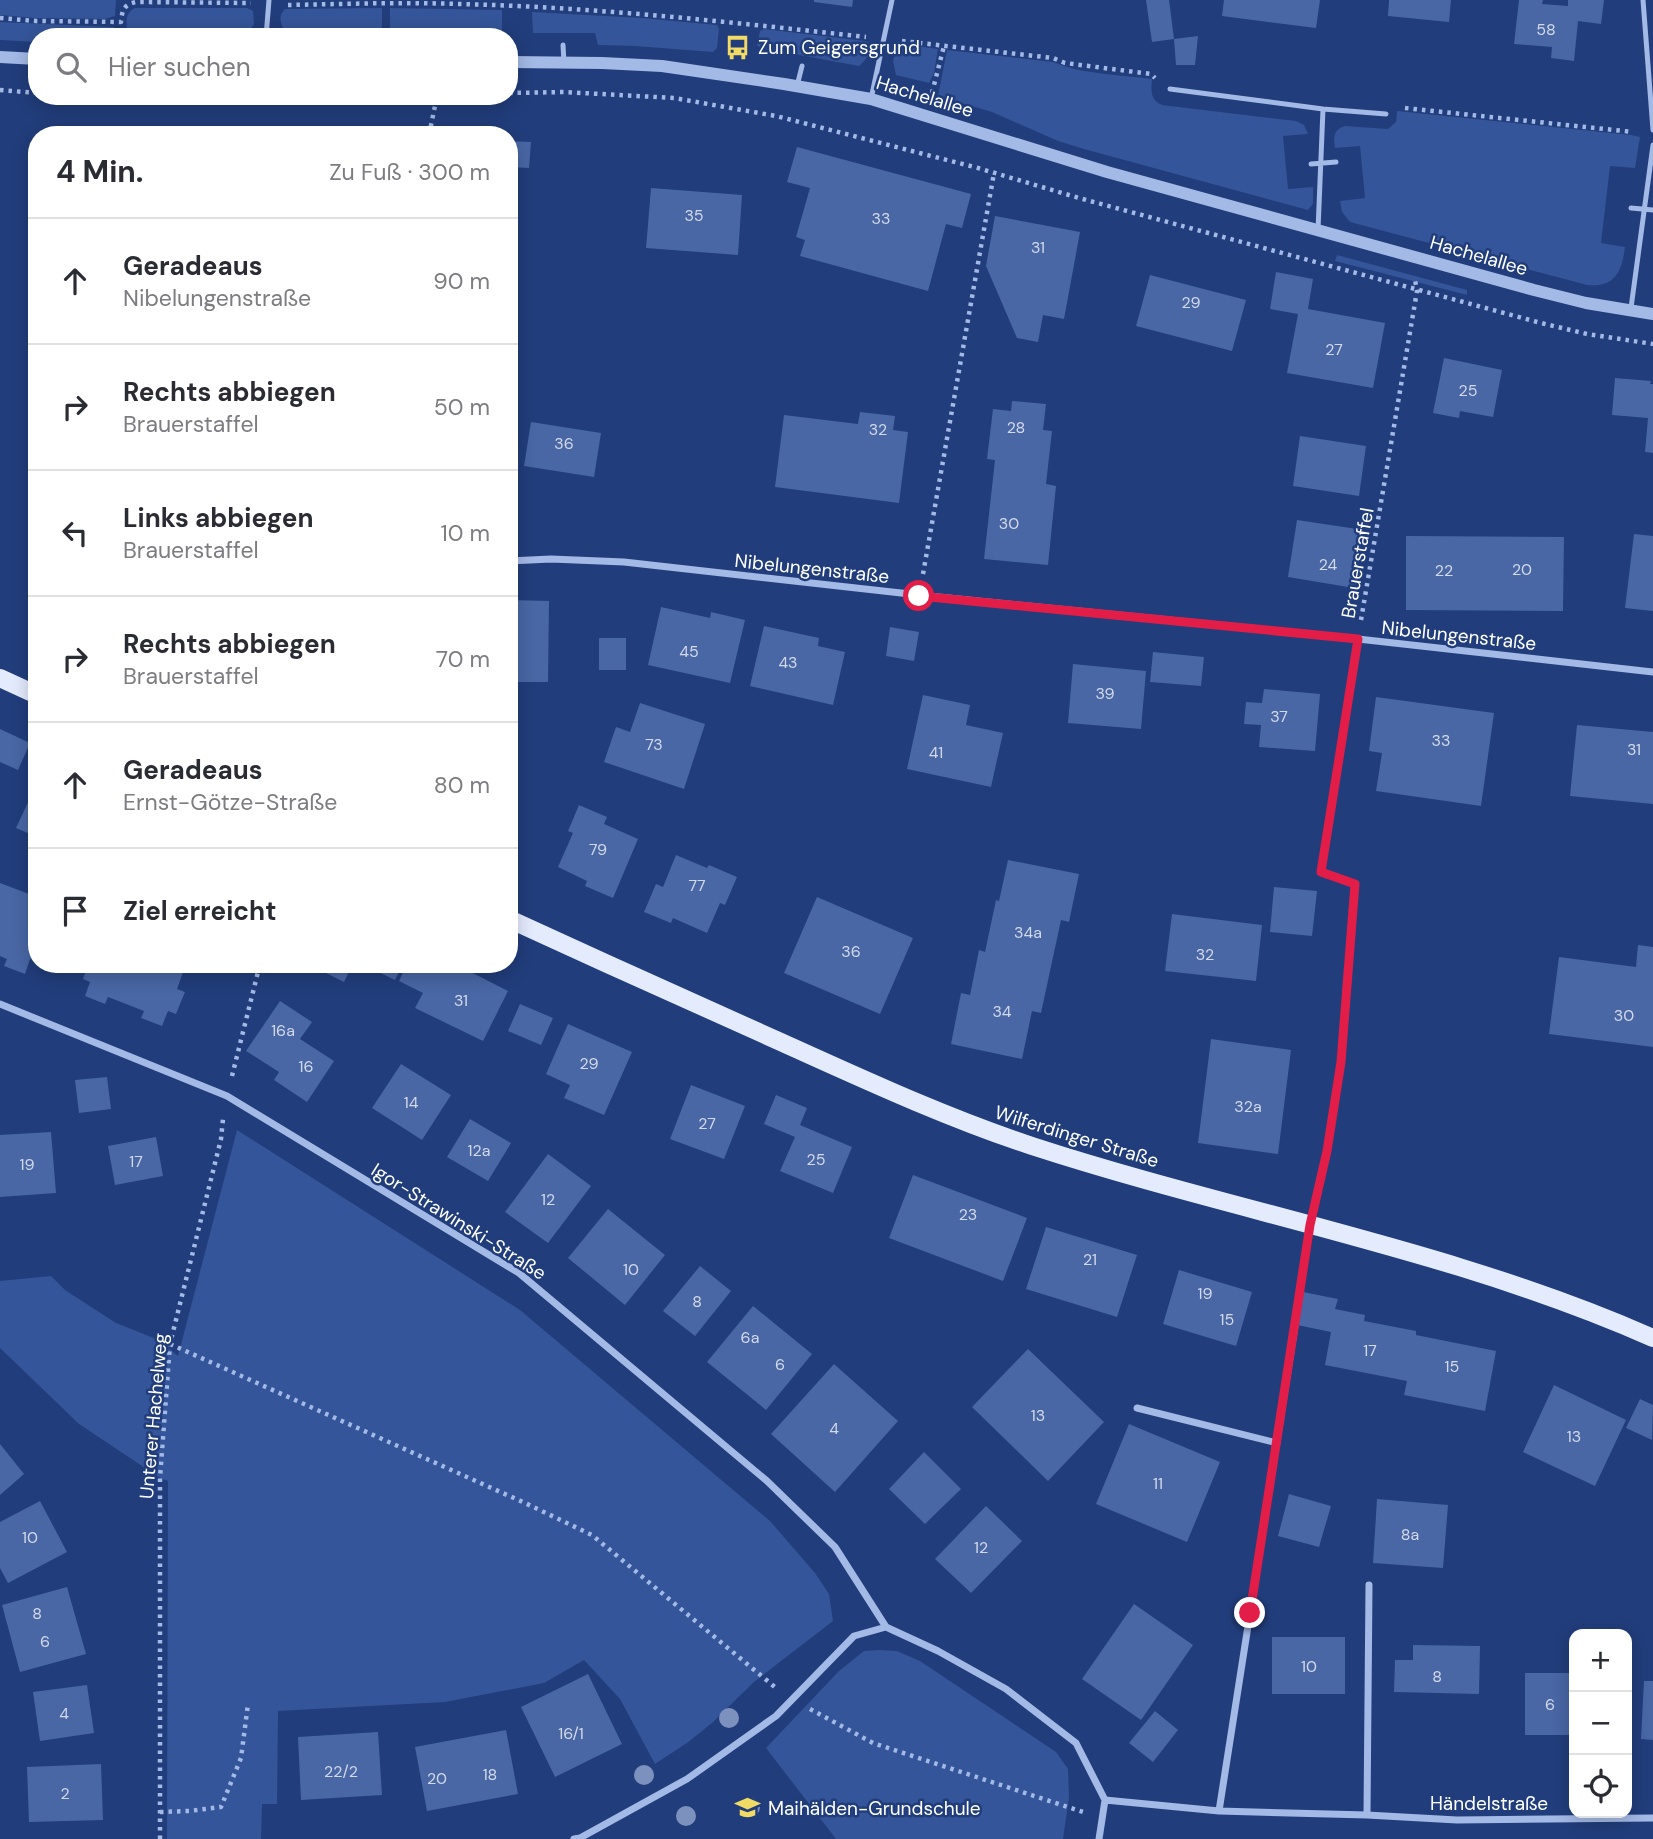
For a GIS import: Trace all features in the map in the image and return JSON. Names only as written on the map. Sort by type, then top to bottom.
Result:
[{"type":"main road","points":[[0,678],[28,691]]},
{"type":"main road","name":"Wilferdinger Straße","points":[[518,923],[827,1063],[986,1130],[1098,1167],[1462,1268],[1545,1294],[1653,1338]]},
{"type":"street","points":[[0,57],[28,59]]},
{"type":"street","name":"Hachelallee","points":[[518,62],[662,66],[871,99],[1107,172],[1534,290],[1586,303],[1653,314]]},
{"type":"street","name":"Nibelungenstraße","points":[[518,561],[624,562],[919,596],[1358,639],[1653,672]]},
{"type":"street","name":"Igor-Strawinski-Straße","points":[[0,1004],[227,1096],[519,1273],[767,1481],[835,1547],[886,1627]]},
{"type":"street","points":[[1219,1811],[1295,1326]]},
{"type":"street","points":[[1137,1408],[1277,1443]]},
{"type":"street","points":[[1367,1815],[1370,1584]]},
{"type":"street","points":[[579,1839],[687,1779],[776,1716],[855,1636],[886,1627],[938,1651],[1006,1689],[1076,1744],[1105,1800],[1099,1839]]},
{"type":"street","name":"Händelstraße","points":[[1105,1800],[1219,1811],[1457,1820],[1653,1818]]},
{"type":"lane","points":[[871,99],[892,0]]},
{"type":"lane","points":[[1643,0],[1653,130]]},
{"type":"lane","points":[[267,28],[268,2]]},
{"type":"lane","points":[[563,46],[564,63]]},
{"type":"lane","points":[[797,86],[802,66]]},
{"type":"lane","points":[[1170,89],[1323,109],[1386,114]]},
{"type":"lane","points":[[1318,230],[1323,109]]},
{"type":"lane","points":[[1630,311],[1653,145]]},
{"type":"lane","points":[[1311,164],[1336,163]]},
{"type":"lane","points":[[1630,208],[1653,210]]},
{"type":"path","points":[[0,18],[121,22],[126,6],[137,2],[503,5],[680,17],[1053,58],[1065,63],[1151,74],[1170,89]]},
{"type":"path","points":[[0,90],[28,92]]},
{"type":"path","points":[[518,93],[564,92],[674,98],[776,116],[994,173],[1417,291],[1587,334],[1653,344]]},
{"type":"path","points":[[431,126],[435,105]]},
{"type":"path","points":[[1386,114],[1398,107],[1640,133]]},
{"type":"path","points":[[919,596],[994,173]]},
{"type":"path","name":"Brauerstaffel","points":[[1310,1225],[1327,1151],[1341,1062],[1355,884],[1321,872],[1417,291],[1411,255]]},
{"type":"path","name":"Unterer Hachelweg","points":[[160,1839],[160,1478],[170,1344],[221,1139],[227,1096],[258,973]]},
{"type":"path","points":[[1295,1326],[1310,1225]]},
{"type":"path","points":[[170,1344],[592,1535],[790,1700],[873,1743],[1102,1818]]},
{"type":"path","points":[[160,1812],[221,1807],[241,1758],[248,1704]]},
{"type":"shaded area","points":[[0,0],[116,0],[115,16],[105,19],[0,15]]},
{"type":"shaded area","points":[[247,8],[253,11],[254,24],[251,28],[127,28],[127,17],[131,10]]},
{"type":"shaded area","points":[[382,8],[382,28],[283,28],[281,14],[285,9]]},
{"type":"shaded area","points":[[390,8],[502,10],[502,28],[390,28]]},
{"type":"shaded area","points":[[532,12],[717,25],[717,48],[713,52],[598,45],[595,33],[533,33]]},
{"type":"shaded area","points":[[0,22],[115,28],[28,28],[28,42],[0,40]]},
{"type":"shaded area","points":[[764,29],[865,41],[868,42],[869,52],[859,66],[760,48],[757,45],[760,31]]},
{"type":"shaded area","points":[[901,44],[938,49],[934,73],[929,83],[896,75],[893,61],[897,46]]},
{"type":"shaded area","points":[[947,50],[1053,62],[1088,72],[1152,79],[1153,97],[1162,105],[1296,121],[1304,125],[1308,134],[1283,136],[1288,189],[1313,187],[1313,204],[1308,210],[1084,149],[1058,141],[992,112],[938,96]]},
{"type":"shaded area","points":[[1397,111],[1640,137],[1635,168],[1610,166],[1601,243],[1625,247],[1616,276],[1605,284],[1587,285],[1350,222],[1342,212],[1340,201],[1365,198],[1360,146],[1335,148],[1335,134],[1345,126],[1388,129],[1396,122]]},
{"type":"shaded area","points":[[1337,255],[1467,290],[1467,295],[1335,261]]},
{"type":"shaded area","points":[[237,1130],[520,1310],[770,1521],[815,1573],[829,1594],[833,1621],[754,1682],[712,1723],[655,1764],[620,1699],[584,1660],[544,1683],[445,1702],[278,1711],[277,1804],[262,1804],[261,1839],[167,1839],[168,1481],[79,1424],[0,1348],[0,1281],[51,1276],[65,1290],[116,1323],[159,1340],[178,1356]]},
{"type":"shaded area","points":[[864,1651],[897,1651],[920,1661],[1056,1752],[1068,1769],[1069,1798],[1063,1839],[836,1839],[766,1748],[839,1671]]},
{"type":"building","points":[[814,0],[853,0],[852,7]]},
{"type":"building","points":[[1146,0],[1169,0],[1174,39],[1152,42]]},
{"type":"building","points":[[1224,0],[1320,0],[1316,28],[1222,16]]},
{"type":"building","points":[[1389,0],[1451,0],[1449,22],[1388,16]]},
{"type":"building","points":[[1519,0],[1543,0],[1542,4],[1568,6],[1568,0],[1604,0],[1601,24],[1578,21],[1574,61],[1551,58],[1552,47],[1514,44]]},
{"type":"building","points":[[1198,36],[1195,65],[1176,65],[1174,39]]},
{"type":"building","points":[[518,141],[531,142],[529,168],[518,167]]},
{"type":"building","points":[[797,147],[971,194],[962,228],[946,224],[928,291],[800,256],[805,240],[796,237],[810,188],[787,182]]},
{"type":"building","points":[[651,188],[742,195],[738,255],[646,248]]},
{"type":"building","points":[[995,216],[1080,232],[1064,319],[1043,315],[1038,342],[1017,338],[986,266]]},
{"type":"building","points":[[1276,272],[1313,279],[1308,309],[1385,323],[1373,388],[1287,373],[1298,314],[1270,309]]},
{"type":"building","points":[[1150,275],[1246,300],[1232,351],[1136,326]]},
{"type":"building","points":[[1444,358],[1502,370],[1493,417],[1460,411],[1459,418],[1433,413]]},
{"type":"building","points":[[1615,378],[1651,381],[1650,384],[1653,384],[1653,453],[1645,452],[1648,418],[1612,415]]},
{"type":"building","points":[[1012,401],[1046,404],[1043,430],[1052,431],[1046,484],[1056,486],[1048,565],[984,559],[995,460],[987,459],[993,409],[1011,411]]},
{"type":"building","points":[[860,412],[895,416],[893,430],[908,432],[899,503],[775,487],[784,415],[858,424]]},
{"type":"building","points":[[531,422],[601,433],[594,477],[524,466]]},
{"type":"building","points":[[1300,436],[1366,446],[1359,496],[1293,486]]},
{"type":"building","points":[[1297,520],[1364,530],[1354,588],[1288,577]]},
{"type":"building","points":[[1634,534],[1653,536],[1653,611],[1625,608]]},
{"type":"building","points":[[1406,536],[1564,537],[1563,611],[1406,610]]},
{"type":"building","points":[[518,600],[549,601],[548,682],[518,682]]},
{"type":"building","points":[[661,607],[710,618],[711,612],[745,620],[730,683],[648,665]]},
{"type":"building","points":[[764,626],[819,638],[818,646],[845,652],[833,705],[750,686]]},
{"type":"building","points":[[890,627],[919,632],[914,661],[886,656]]},
{"type":"building","points":[[599,638],[626,638],[626,670],[599,670]]},
{"type":"building","points":[[1153,652],[1204,657],[1201,686],[1150,682]]},
{"type":"building","points":[[1073,664],[1146,671],[1141,729],[1068,723]]},
{"type":"building","points":[[1264,689],[1320,694],[1315,751],[1259,747],[1261,725],[1244,724],[1246,702],[1262,703]]},
{"type":"building","points":[[923,695],[970,705],[966,725],[1003,733],[991,787],[907,769]]},
{"type":"building","points":[[1376,697],[1494,713],[1481,806],[1376,791],[1382,753],[1369,751]]},
{"type":"building","points":[[640,703],[705,724],[684,789],[604,762],[616,727],[630,732]]},
{"type":"building","points":[[1577,725],[1653,732],[1653,804],[1570,796]]},
{"type":"building","points":[[0,729],[28,742],[18,770],[0,762]]},
{"type":"building","points":[[28,802],[28,833],[16,828]]},
{"type":"building","points":[[579,805],[607,817],[604,824],[638,839],[613,898],[585,886],[587,881],[558,867],[573,833],[568,831]]},
{"type":"building","points":[[676,855],[737,877],[725,905],[720,903],[707,933],[673,918],[671,923],[644,912],[656,884],[663,887]]},
{"type":"building","points":[[1008,860],[1079,874],[1069,922],[1061,920],[1041,1013],[1032,1011],[1022,1059],[951,1044],[961,993],[970,995],[979,950],[985,952]]},
{"type":"building","points":[[0,883],[28,894],[28,965],[25,974],[4,966],[7,959],[0,956]]},
{"type":"building","points":[[1274,887],[1317,891],[1312,936],[1270,932]]},
{"type":"building","points":[[817,897],[913,938],[880,1014],[784,973]]},
{"type":"building","points":[[1172,914],[1262,925],[1256,981],[1165,971]]},
{"type":"building","points":[[1638,945],[1653,947],[1653,1047],[1549,1034],[1559,957],[1636,967]]},
{"type":"building","points":[[85,973],[183,973],[177,989],[185,992],[176,1014],[168,1011],[162,1026],[141,1018],[144,1011],[108,997],[105,1004],[85,996],[90,982],[83,979]]},
{"type":"building","points":[[326,973],[348,973],[344,982]]},
{"type":"building","points":[[381,973],[398,973],[395,980]]},
{"type":"building","points":[[403,973],[473,973],[508,991],[483,1041],[415,1008],[423,993],[399,981]]},
{"type":"building","points":[[280,1001],[312,1022],[300,1039],[334,1061],[307,1102],[274,1080],[279,1072],[246,1051]]},
{"type":"building","points":[[520,1004],[553,1018],[541,1045],[508,1031]]},
{"type":"building","points":[[568,1024],[632,1052],[604,1115],[564,1098],[570,1085],[546,1074]]},
{"type":"building","points":[[1211,1039],[1291,1050],[1278,1154],[1198,1143]]},
{"type":"building","points":[[401,1064],[451,1095],[422,1140],[372,1108]]},
{"type":"building","points":[[107,1077],[111,1109],[79,1113],[75,1080]]},
{"type":"building","points":[[691,1085],[745,1106],[724,1159],[670,1139]]},
{"type":"building","points":[[776,1095],[807,1108],[800,1125],[852,1147],[833,1193],[780,1171],[795,1137],[764,1124]]},
{"type":"building","points":[[470,1119],[511,1143],[488,1181],[447,1157]]},
{"type":"building","points":[[51,1132],[56,1193],[0,1197],[0,1135]]},
{"type":"building","points":[[156,1137],[163,1176],[115,1185],[108,1146]]},
{"type":"building","points":[[548,1154],[591,1186],[548,1243],[505,1212]]},
{"type":"building","points":[[913,1175],[1027,1218],[1003,1281],[889,1238]]},
{"type":"building","points":[[608,1209],[665,1255],[625,1305],[568,1258]]},
{"type":"building","points":[[1046,1227],[1137,1255],[1117,1317],[1026,1289]]},
{"type":"building","points":[[700,1266],[731,1291],[695,1336],[663,1311]]},
{"type":"building","points":[[1179,1270],[1252,1292],[1236,1346],[1163,1324]]},
{"type":"building","points":[[1303,1292],[1338,1299],[1335,1309],[1365,1315],[1364,1321],[1416,1331],[1416,1335],[1496,1351],[1485,1411],[1404,1395],[1407,1381],[1325,1365],[1331,1332],[1297,1325]]},
{"type":"building","points":[[753,1306],[812,1354],[766,1410],[707,1362]]},
{"type":"building","points":[[1028,1349],[1104,1422],[1048,1481],[972,1407]]},
{"type":"building","points":[[834,1364],[898,1421],[835,1492],[771,1434]]},
{"type":"building","points":[[1554,1385],[1626,1420],[1595,1486],[1523,1452]]},
{"type":"building","points":[[1640,1399],[1653,1405],[1652,1440],[1626,1428]]},
{"type":"building","points":[[1129,1424],[1220,1462],[1187,1542],[1096,1504]]},
{"type":"building","points":[[0,1444],[24,1474],[0,1495]]},
{"type":"building","points":[[924,1452],[961,1489],[925,1524],[889,1489]]},
{"type":"building","points":[[1289,1494],[1331,1506],[1319,1547],[1278,1536]]},
{"type":"building","points":[[1377,1499],[1448,1505],[1443,1568],[1373,1563]]},
{"type":"building","points":[[40,1501],[67,1552],[8,1583],[0,1568],[0,1522]]},
{"type":"building","points":[[986,1506],[1022,1541],[971,1593],[935,1559]]},
{"type":"building","points":[[67,1587],[86,1654],[20,1672],[2,1605]]},
{"type":"building","points":[[1134,1604],[1193,1645],[1141,1720],[1082,1679]]},
{"type":"building","points":[[1272,1637],[1345,1637],[1345,1694],[1272,1694]]},
{"type":"building","points":[[1413,1645],[1480,1646],[1479,1694],[1394,1692],[1395,1660],[1413,1660]]},
{"type":"building","points":[[1525,1673],[1569,1673],[1569,1735],[1525,1735]]},
{"type":"building","points":[[588,1674],[622,1744],[555,1777],[521,1707]]},
{"type":"building","points":[[1644,1681],[1653,1681],[1653,1740],[1641,1739]]},
{"type":"building","points":[[87,1685],[94,1733],[40,1741],[33,1692]]},
{"type":"building","points":[[1155,1711],[1178,1730],[1153,1762],[1129,1743]]},
{"type":"building","points":[[506,1730],[518,1794],[427,1811],[415,1747]]},
{"type":"building","points":[[378,1732],[382,1795],[301,1800],[298,1737]]},
{"type":"building","points":[[101,1764],[103,1820],[29,1822],[27,1767]]},
{"type":"place","name":"Zum Geigersgrund","points":[[738,47]]},
{"type":"place","name":"Maihälden-Grundschule","points":[[748,1808]]},
{"type":"route","points":[[919,596],[1358,639],[1321,872],[1355,884],[1341,1062],[1327,1151],[1310,1225],[1250,1613]]}]
